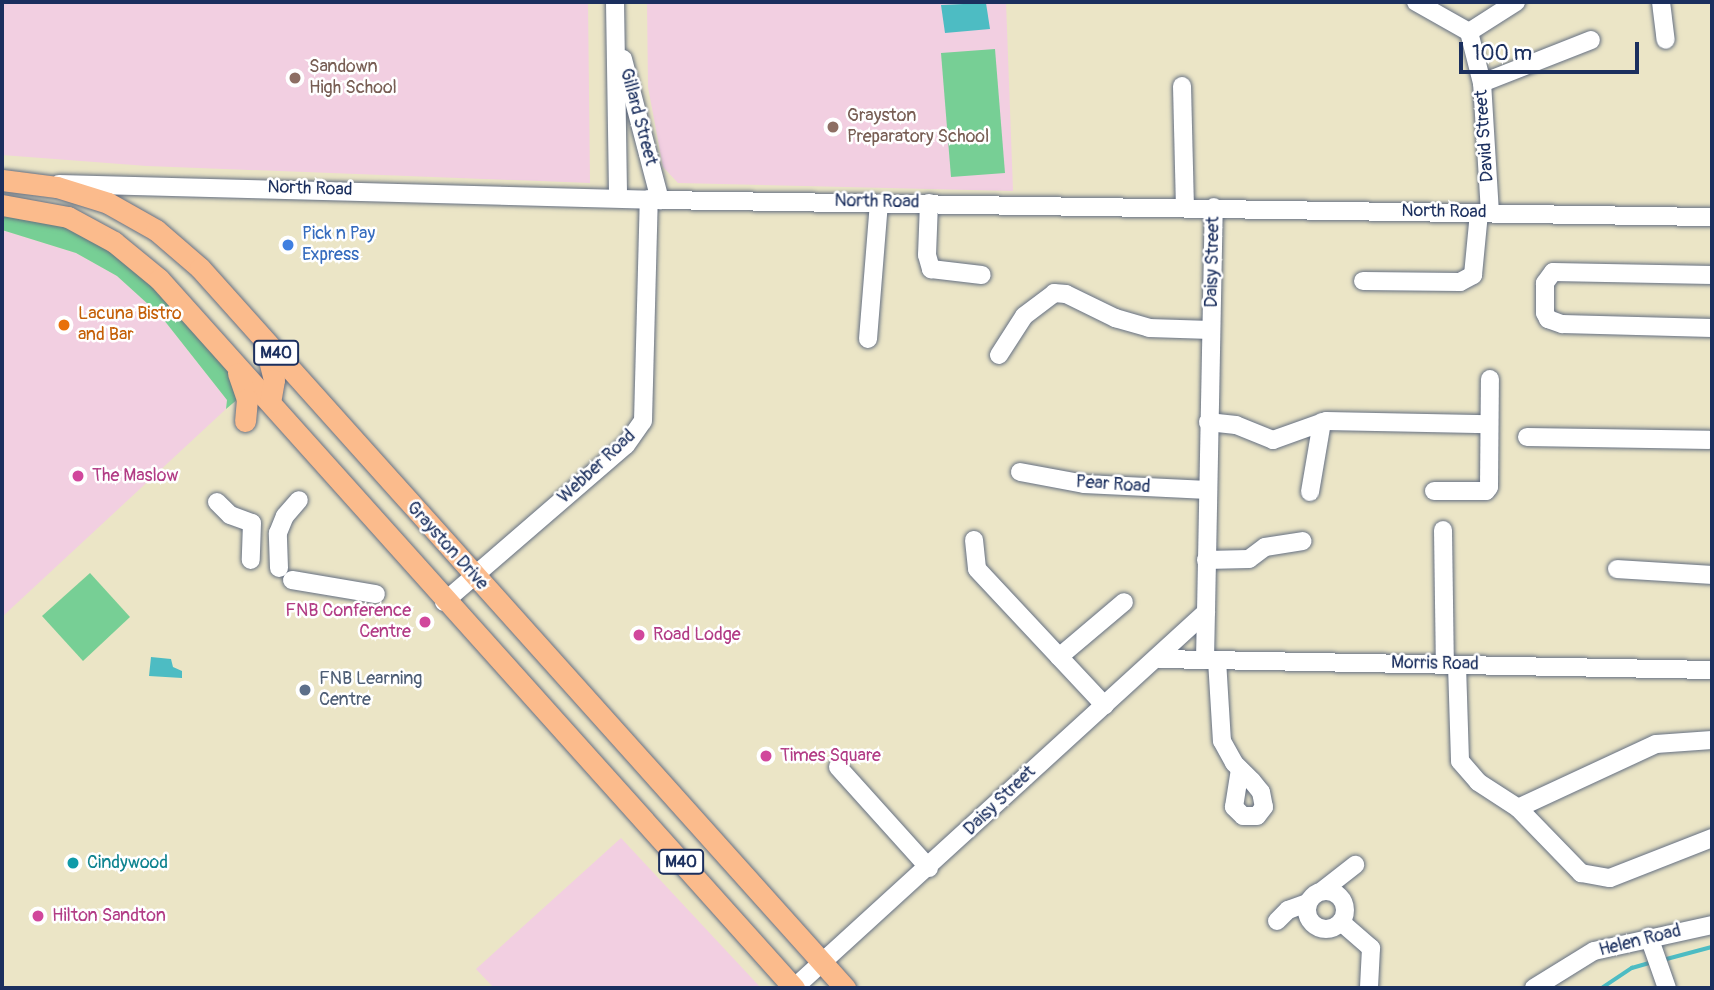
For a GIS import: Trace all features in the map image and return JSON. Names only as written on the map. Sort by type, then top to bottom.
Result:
[{"type":"main road","name":"Grayston Drive","points":[[2,180],[41,184],[97,198],[156,230],[200,268],[845,988]]},
{"type":"main road","name":"Grayston Drive","points":[[2,205],[55,213],[94,230],[144,265],[231,358],[444,602],[794,988]]},
{"type":"main road","points":[[2,213],[55,213]]},
{"type":"main road","points":[[265,340],[274,380],[270,402]]},
{"type":"main road","points":[[231,358],[247,399],[245,421]]},
{"type":"street","name":"Gillard Street","points":[[615,2],[618,198]]},
{"type":"street","points":[[1416,2],[1469,32],[1516,2]]},
{"type":"street","points":[[1661,2],[1665,40]]},
{"type":"street","name":"David Street","points":[[1363,281],[1460,282],[1473,275],[1484,213],[1482,83],[1469,32]]},
{"type":"street","name":"Gillard Street","points":[[615,35],[654,200]]},
{"type":"street","points":[[1482,83],[1591,40]]},
{"type":"street","points":[[1182,86],[1185,207]]},
{"type":"street","name":"North Road","points":[[41,184],[263,187],[654,200],[1712,217]]},
{"type":"street","name":"Webber Road","points":[[444,602],[626,445],[643,421],[654,200]]},
{"type":"street","points":[[868,339],[879,203]]},
{"type":"street","points":[[929,203],[930,269],[982,275]]},
{"type":"street","name":"Daisy Street","points":[[1214,207],[1206,612],[1222,741],[1240,769]]},
{"type":"street","points":[[1712,275],[1553,272],[1545,283],[1545,313],[1548,319],[1562,324],[1712,328]]},
{"type":"street","points":[[999,355],[1024,316],[1054,293],[1066,294],[1115,318],[1149,328],[1211,330]]},
{"type":"street","points":[[1434,491],[1486,491],[1490,482],[1490,379]]},
{"type":"street","points":[[1208,422],[1236,425],[1273,440],[1322,422],[1489,424]]},
{"type":"street","points":[[1310,492],[1322,422]]},
{"type":"street","points":[[1527,437],[1712,440]]},
{"type":"street","name":"Pear Road","points":[[1020,472],[1084,484],[1208,490]]},
{"type":"street","points":[[299,500],[285,516],[278,533],[285,574],[376,594]]},
{"type":"street","points":[[216,502],[229,515],[252,523],[251,560]]},
{"type":"street","points":[[1443,530],[1451,665],[1461,761],[1478,782],[1518,808],[1575,867],[1597,879],[1649,865],[1712,838]]},
{"type":"street","points":[[974,540],[977,569],[1105,706]]},
{"type":"street","points":[[1206,560],[1249,559],[1265,547],[1303,541]]},
{"type":"street","points":[[1617,569],[1712,575]]},
{"type":"street","points":[[1059,657],[1124,602]]},
{"type":"street","name":"Daisy Street","points":[[794,988],[823,965],[1206,612]]},
{"type":"street","name":"Morris Road","points":[[1158,659],[1712,670]]},
{"type":"street","points":[[1518,808],[1656,744],[1712,740]]},
{"type":"street","points":[[838,767],[929,868]]},
{"type":"street","points":[[1277,921],[1288,910],[1307,903],[1355,864]]},
{"type":"street","points":[[1323,890],[1343,901],[1341,922]]},
{"type":"street","points":[[1307,903],[1307,914],[1317,927],[1328,929],[1341,922]]},
{"type":"street","points":[[1341,922],[1371,948],[1369,988]]},
{"type":"street","name":"Helen Road","points":[[1534,988],[1594,951],[1651,944],[1712,925]]},
{"type":"street","points":[[1651,944],[1667,988]]},
{"type":"shaded area","name":"Sandown High School","points":[[2,2],[588,2],[590,183],[147,166],[2,155]]},
{"type":"shaded area","name":"Grayston Preparatory School","points":[[647,2],[1006,2],[1013,191],[678,183],[663,167],[648,87]]},
{"type":"shaded area","name":"The Maslow","points":[[2,230],[76,253],[117,276],[160,315],[227,400],[226,409],[2,617]]},
{"type":"shaded area","points":[[621,838],[761,988],[494,988],[476,969]]},
{"type":"green space","points":[[995,49],[1005,173],[951,177],[941,53]]},
{"type":"green space","points":[[2,213],[91,230],[257,383],[226,409],[227,400],[160,315],[117,276],[76,253],[2,230]]},
{"type":"green space","points":[[90,573],[130,617],[83,661],[42,616]]},
{"type":"water","points":[[986,3],[990,29],[945,33],[941,5]]},
{"type":"water","points":[[151,657],[171,659],[173,667],[182,671],[182,678],[149,676]]},
{"type":"waterway","points":[[1663,960],[1712,947]]},
{"type":"waterway","points":[[1602,988],[1632,968],[1653,962]]},
{"type":"place","name":"Sandown High School","points":[[295,78]]},
{"type":"place","name":"Grayston Preparatory School","points":[[833,127]]},
{"type":"place","name":"Pick n Pay Express","points":[[288,245]]},
{"type":"place","name":"Lacuna Bistro and Bar","points":[[64,325]]},
{"type":"place","name":"The Maslow","points":[[78,476]]},
{"type":"place","name":"FNB Conference Centre","points":[[425,622]]},
{"type":"place","name":"Road Lodge","points":[[639,635]]},
{"type":"place","name":"FNB Learning Centre","points":[[305,690]]},
{"type":"place","name":"Times Square","points":[[766,756]]},
{"type":"place","name":"Cindywood","points":[[73,863]]},
{"type":"place","name":"Hilton Sandton","points":[[38,916]]}]
